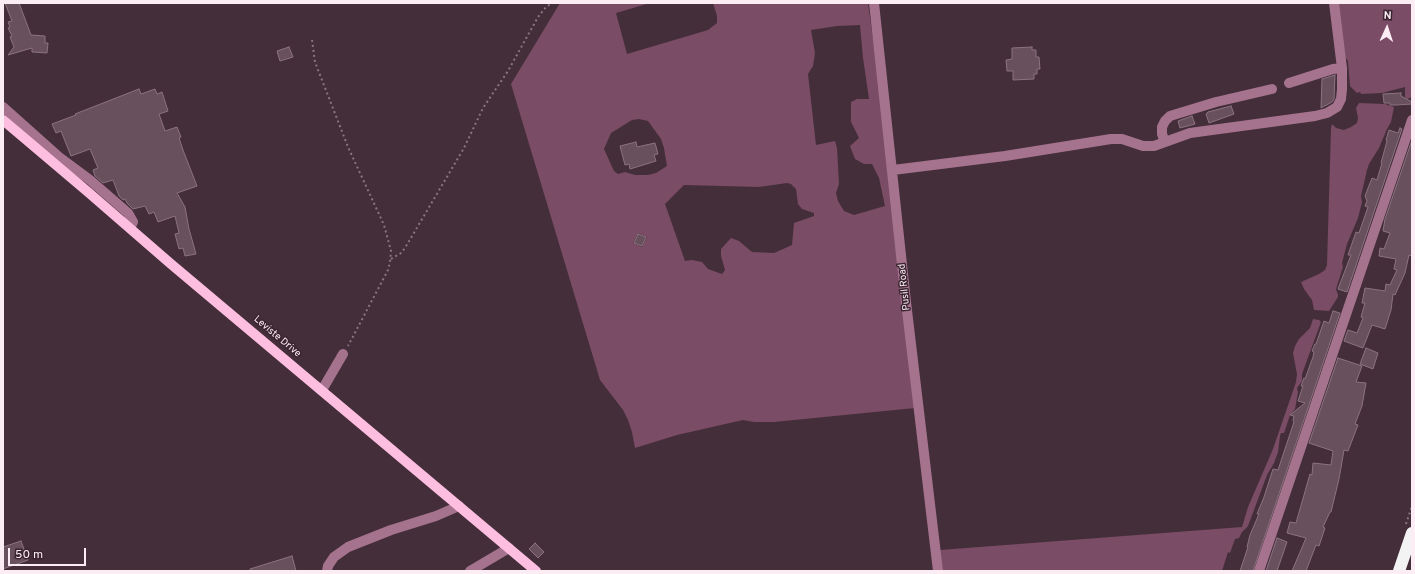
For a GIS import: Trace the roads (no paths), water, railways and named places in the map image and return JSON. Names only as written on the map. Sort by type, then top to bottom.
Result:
[{"type":"highway","points":[[1399,571],[1412,533]]},
{"type":"main road","name":"Leviste Drive","points":[[3,120],[171,264],[536,571]]},
{"type":"street","name":"Pusil Road","points":[[874,3],[938,571]]},
{"type":"street","points":[[893,170],[1005,156],[1111,139],[1122,139],[1143,146],[1154,146],[1190,133],[1315,116],[1332,112],[1340,99],[1343,78],[1334,3]]},
{"type":"street","points":[[1289,83],[1333,69],[1342,68]]},
{"type":"street","points":[[1166,142],[1162,134],[1162,127],[1170,116],[1216,102],[1272,89]]},
{"type":"street","points":[[3,107],[59,157],[90,180],[128,213],[133,222],[130,228]]},
{"type":"street","points":[[1259,571],[1412,120]]},
{"type":"street","points":[[322,390],[343,354]]},
{"type":"street","points":[[327,571],[328,566],[334,557],[348,547],[391,530],[436,516],[459,506]]},
{"type":"street","points":[[470,571],[509,548]]}]
